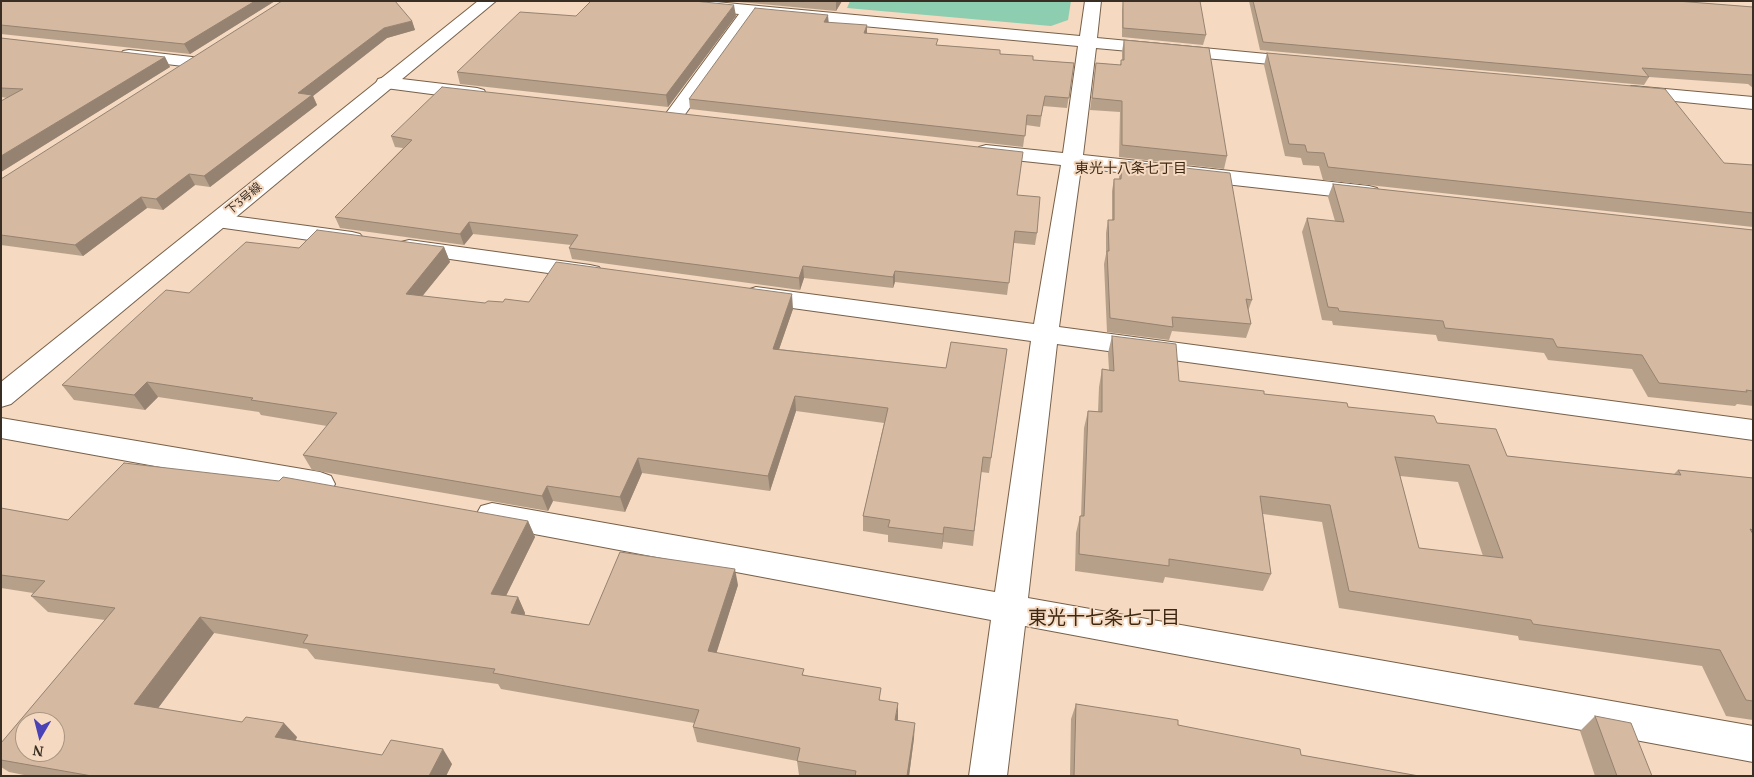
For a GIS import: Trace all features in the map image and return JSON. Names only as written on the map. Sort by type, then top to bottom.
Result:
[{"type":"street","name":"下3号線","points":[[1,397],[488,1]]},
{"type":"street","points":[[650,1],[1316,63]]},
{"type":"street","points":[[988,776],[1045,334],[1072,160],[1093,1]]},
{"type":"street","points":[[674,116],[750,11]]},
{"type":"street","points":[[167,78],[209,52]]},
{"type":"street","points":[[116,54],[192,62]]},
{"type":"street","points":[[385,83],[500,96]]},
{"type":"street","points":[[1614,90],[1753,103]]},
{"type":"street","points":[[965,148],[1388,195]]},
{"type":"street","points":[[218,221],[612,275]]},
{"type":"street","points":[[730,291],[1753,430]]},
{"type":"street","points":[[1,428],[344,489]]},
{"type":"street","points":[[461,510],[1753,744]]},
{"type":"green space","points":[[850,1],[1071,1],[1068,20],[1051,26],[847,8]]},
{"type":"building","points":[[1,1],[255,1],[184,44],[1,25]]},
{"type":"building","points":[[282,1],[395,1],[412,21],[384,28],[298,93],[312,95],[204,176],[189,174],[156,199],[141,197],[75,245],[1,235],[1,179]]},
{"type":"building","points":[[591,1],[694,1],[734,5],[666,95],[457,72],[520,12],[576,16]]},
{"type":"building","points":[[1123,1],[1200,1],[1206,35],[1123,28]]},
{"type":"building","points":[[1253,1],[1677,1],[1753,7],[1753,75],[1642,68],[1649,77],[1263,42]]},
{"type":"building","points":[[755,8],[828,15],[824,22],[867,25],[864,33],[938,39],[936,45],[1000,50],[1000,54],[1033,56],[1033,60],[1074,63],[1069,98],[1045,96],[1041,116],[1027,115],[1025,136],[689,99]]},
{"type":"building","points":[[1,38],[165,57],[1,156],[1,101],[23,89],[1,88]]},
{"type":"building","points":[[1124,40],[1209,48],[1227,156],[1122,145],[1122,101],[1092,98],[1096,63],[1121,65],[1121,60],[1124,60]]},
{"type":"building","points":[[1267,53],[1665,89],[1724,163],[1753,165],[1753,213],[1328,167],[1324,153],[1307,152],[1305,145],[1289,144]]},
{"type":"building","points":[[442,87],[1023,152],[1017,195],[1040,197],[1037,233],[1015,231],[1009,283],[895,271],[893,277],[803,266],[799,278],[569,248],[578,235],[469,222],[460,234],[335,217],[412,140],[391,136]]},
{"type":"building","points":[[1122,161],[1230,173],[1252,300],[1246,299],[1251,324],[1172,317],[1173,327],[1110,318],[1107,251],[1109,251],[1108,220],[1114,220],[1114,179],[1121,179]]},
{"type":"building","points":[[1333,184],[1753,230],[1753,391],[1746,390],[1747,392],[1659,383],[1642,355],[1557,347],[1553,339],[1445,328],[1443,321],[1339,311],[1338,308],[1328,307],[1307,218],[1344,222]]},
{"type":"building","points":[[317,230],[444,247],[406,294],[485,303],[488,301],[503,302],[505,299],[529,302],[556,262],[792,294],[773,349],[946,368],[951,342],[1007,349],[991,458],[983,457],[974,531],[944,527],[943,534],[888,527],[890,520],[863,516],[888,408],[795,396],[768,476],[638,458],[620,497],[547,486],[542,496],[303,455],[337,413],[147,382],[134,395],[62,385],[166,290],[189,293],[246,242],[299,248]]},
{"type":"building","points":[[1112,336],[1176,344],[1179,381],[1264,391],[1264,394],[1347,403],[1348,407],[1434,416],[1437,423],[1496,429],[1507,456],[1681,475],[1678,470],[1753,478],[1753,530],[1750,529],[1753,534],[1753,701],[1746,700],[1720,650],[1533,624],[1531,620],[1349,591],[1330,505],[1260,496],[1271,574],[1169,559],[1169,566],[1079,554],[1080,516],[1084,516],[1088,411],[1102,412],[1102,369],[1114,371]],"holes":[[[1395,457],[1469,465],[1503,558],[1419,548]]]},
{"type":"building","points":[[124,463],[279,481],[283,477],[528,521],[491,594],[518,597],[511,613],[589,625],[620,552],[735,569],[708,651],[804,669],[802,675],[881,688],[879,700],[898,703],[895,720],[915,723],[907,776],[855,776],[856,771],[797,761],[800,748],[693,727],[699,710],[493,673],[495,669],[303,643],[308,635],[200,617],[134,704],[242,722],[246,717],[284,723],[275,737],[382,755],[391,740],[443,749],[429,776],[92,776],[1,760],[1,743],[15,726],[15,762],[65,762],[65,712],[27,712],[115,608],[31,596],[45,581],[1,575],[1,508],[68,520]]},
{"type":"building","points":[[1076,704],[1178,720],[1178,725],[1300,749],[1301,755],[1419,776],[1074,776]]},
{"type":"building","points":[[1595,716],[1631,723],[1652,776],[1617,776]]},
{"type":"district","name":"東光十八条七丁目","points":[[1131,169]]},
{"type":"district","name":"東光十七条七丁目","points":[[1104,619]]}]
